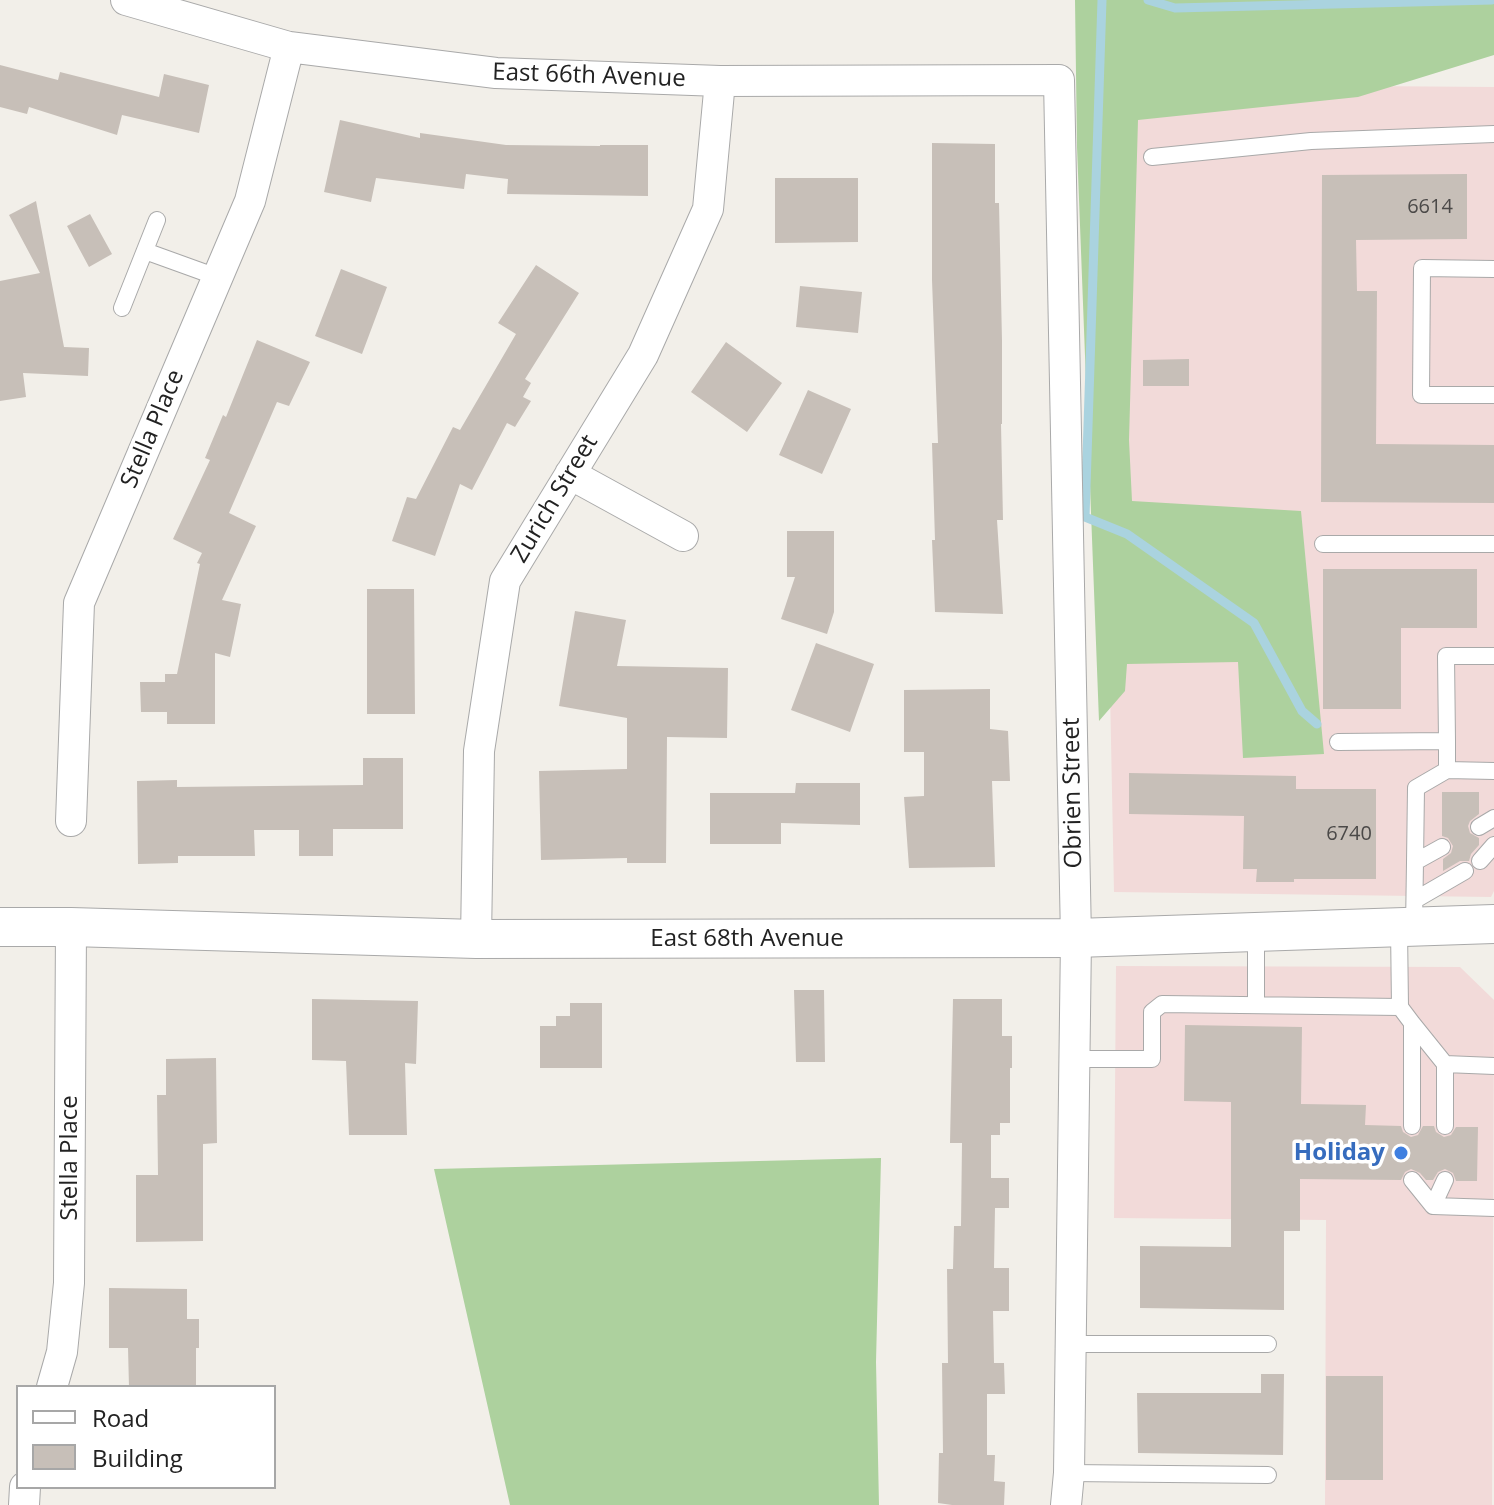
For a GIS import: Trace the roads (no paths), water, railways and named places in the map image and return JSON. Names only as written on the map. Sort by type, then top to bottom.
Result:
[{"type":"street","name":"East 66th Avenue","points":[[126,0],[289,47],[496,73],[720,81],[1059,80]]},
{"type":"street","name":"Stella Place","points":[[71,821],[79,603],[250,201],[289,47]]},
{"type":"street","name":"Obrien Street","points":[[1059,80],[1076,938],[1069,1473],[1066,1505]]},
{"type":"street","name":"Zurich Street","points":[[476,939],[479,751],[505,581],[643,355],[708,209],[720,81]]},
{"type":"street","points":[[570,474],[683,536]]},
{"type":"street","name":"East 68th Avenue","points":[[0,927],[476,939],[1076,938],[1256,932],[1409,918],[1494,924]]},
{"type":"street","name":"Stella Place","points":[[53,1385],[62,1352],[69,1283],[71,927]]},
{"type":"lane","points":[[1152,157],[1311,141],[1494,134]]},
{"type":"lane","points":[[122,308],[157,220]]},
{"type":"lane","points":[[145,251],[217,277]]},
{"type":"lane","points":[[1494,269],[1422,268],[1421,395],[1494,395]]},
{"type":"lane","points":[[1323,544],[1494,544]]},
{"type":"lane","points":[[1447,770],[1446,656],[1494,656]]},
{"type":"lane","points":[[1338,742],[1447,741]]},
{"type":"lane","points":[[1445,1126],[1445,1064],[1400,1007],[1415,862],[1416,788],[1447,770],[1494,771]]},
{"type":"lane","points":[[1479,827],[1494,818]]},
{"type":"lane","points":[[1480,861],[1494,845]]},
{"type":"lane","points":[[1415,862],[1442,847]]},
{"type":"lane","points":[[1409,918],[1465,871]]},
{"type":"lane","points":[[1256,932],[1256,1005]]},
{"type":"lane","points":[[1075,1059],[1152,1059],[1152,1012],[1162,1004],[1400,1007]]},
{"type":"lane","points":[[1412,1023],[1412,1126]]},
{"type":"lane","points":[[1445,1064],[1494,1066]]},
{"type":"lane","points":[[1412,1180],[1433,1206],[1494,1208]]},
{"type":"lane","points":[[1433,1206],[1445,1180]]},
{"type":"lane","points":[[1071,1344],[1268,1344]]},
{"type":"lane","points":[[1069,1473],[1268,1475]]},
{"type":"waterway","points":[[1102,0],[1085,517],[1127,534],[1254,623],[1302,711],[1317,724]]},
{"type":"waterway","points":[[1148,0],[1175,8],[1492,0]]},
{"type":"place","name":"Holiday","points":[[1401,1153]]}]
